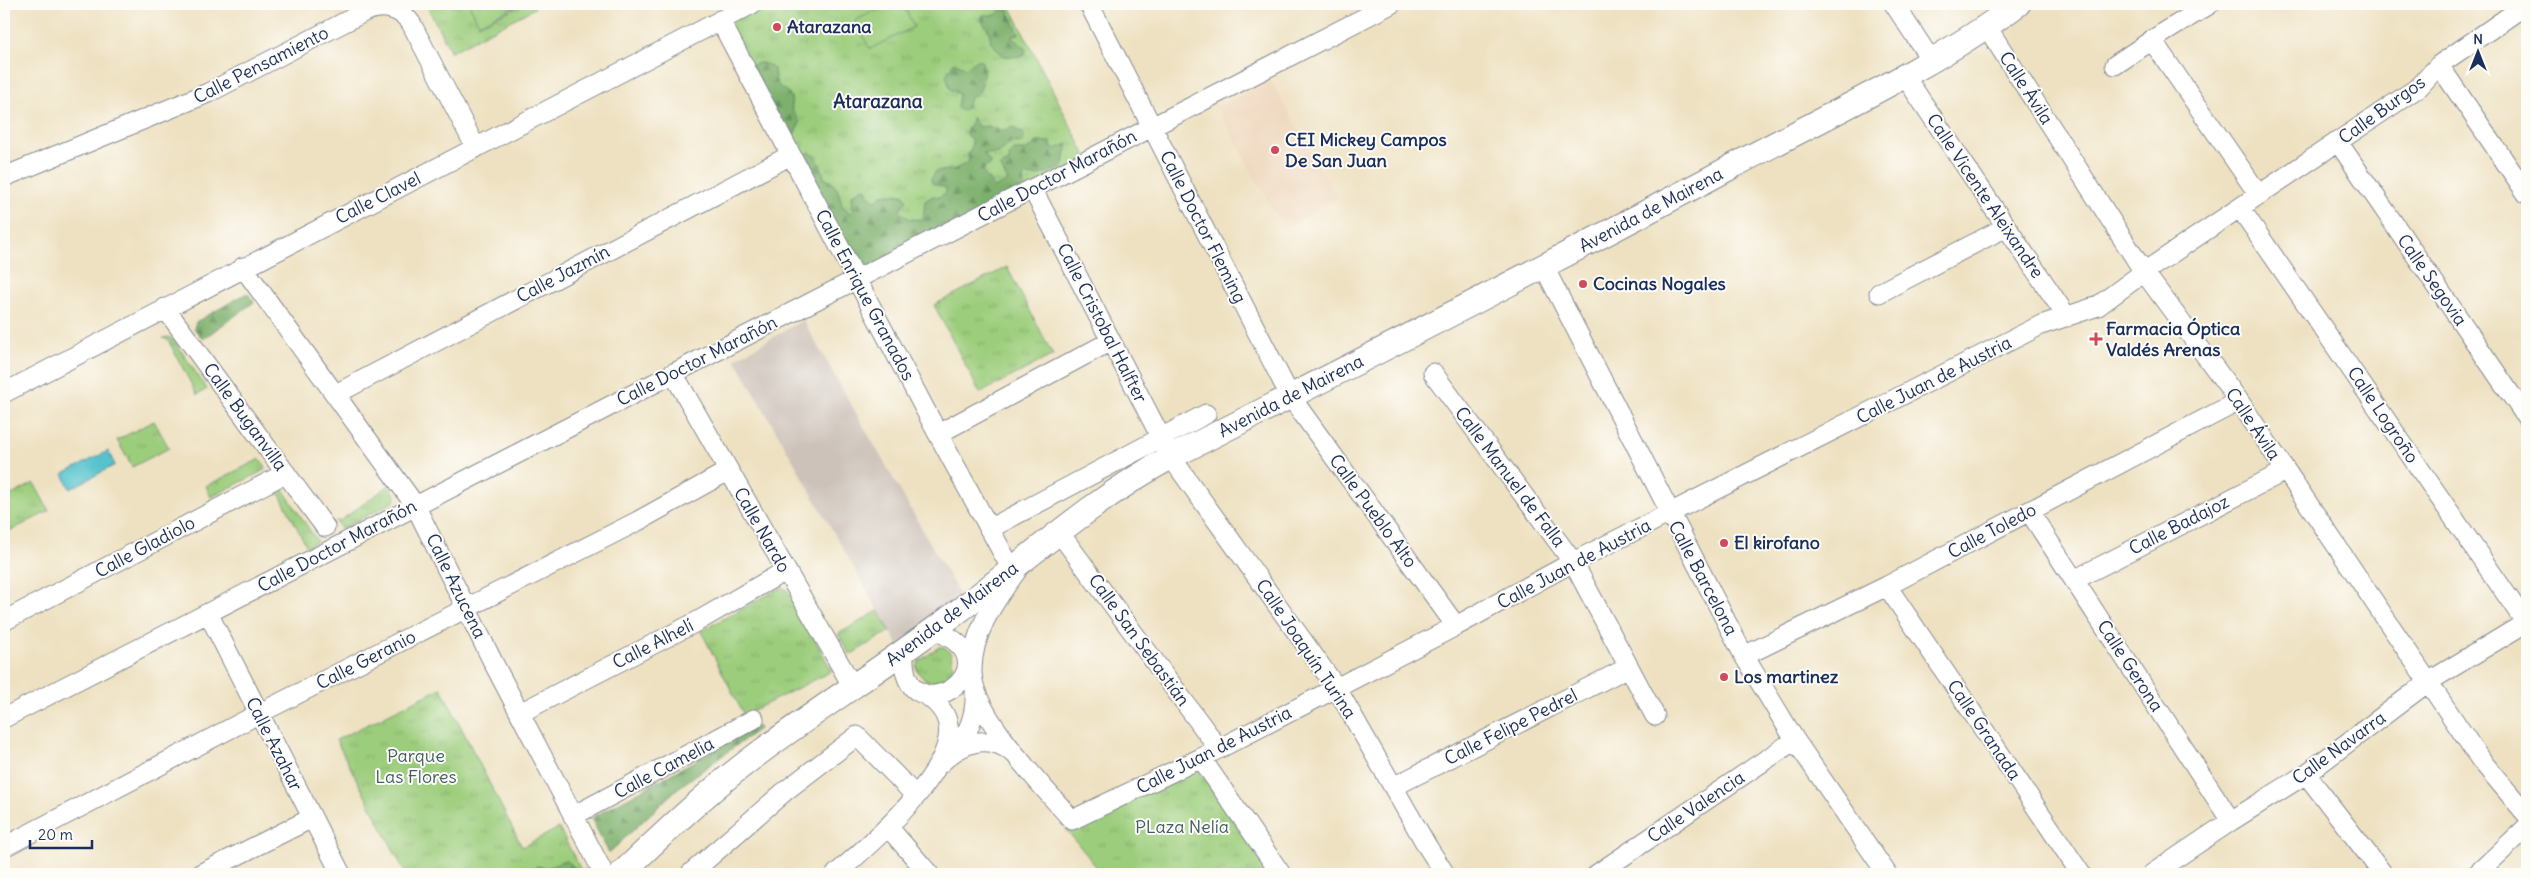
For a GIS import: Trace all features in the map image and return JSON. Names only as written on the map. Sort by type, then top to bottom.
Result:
[{"type":"street","name":"Calle Clavel","points":[[4,393],[243,267],[752,4]]},
{"type":"street","name":"Calle Doctor Fleming","points":[[1089,4],[1150,127],[1290,396]]},
{"type":"street","name":"Calle Doctor Marañón","points":[[4,718],[415,505],[1033,190],[1150,127],[1391,4]]},
{"type":"street","points":[[1894,4],[1931,60]]},
{"type":"street","name":"Avenida de Mairena","points":[[621,874],[721,784],[934,630],[1166,447],[1290,396],[1544,267],[1931,60],[1987,27],[2018,4]]},
{"type":"street","points":[[2115,65],[2210,4]]},
{"type":"street","name":"Calle Burgos","points":[[2144,272],[2419,88],[2439,65],[2527,4]]},
{"type":"street","name":"Calle Pensamiento","points":[[4,177],[208,93],[366,11],[378,7],[400,12],[411,23],[476,148]]},
{"type":"street","name":"Calle Enrique Granados","points":[[720,20],[938,434],[1012,570]]},
{"type":"street","name":"Calle Ávila","points":[[1987,27],[2144,272],[2239,401],[2480,759],[2527,814]]},
{"type":"street","points":[[2152,40],[2259,195]]},
{"type":"street","points":[[2439,65],[2527,194]]},
{"type":"street","name":"Calle Vicente Aleixandre","points":[[1904,74],[2066,317]]},
{"type":"street","name":"Calle Segovia","points":[[2338,142],[2527,418]]},
{"type":"street","name":"Calle Jazmín","points":[[336,394],[791,155]]},
{"type":"street","name":"Calle Cristobal Halfter","points":[[1033,190],[1166,447]]},
{"type":"street","name":"Calle Logroño","points":[[2240,208],[2526,623]]},
{"type":"street","points":[[1878,292],[2006,227]]},
{"type":"street","name":"Calle Azucena","points":[[243,267],[415,505],[604,874]]},
{"type":"street","name":"Calle Barcelona","points":[[1544,267],[1744,656],[1795,740],[1884,873]]},
{"type":"street","name":"Calle Juan de Austria","points":[[1021,760],[1072,820],[1201,758],[1456,626],[1573,562],[2041,326],[2098,306],[2144,272]]},
{"type":"street","name":"Calle Buganvilla","points":[[165,308],[325,527]]},
{"type":"street","points":[[938,434],[1111,341]]},
{"type":"street","name":"Calle Nardo","points":[[673,373],[785,572],[853,687]]},
{"type":"street","name":"Calle Manuel de Falla","points":[[1433,373],[1573,562],[1655,716]]},
{"type":"street","name":"Calle Pueblo Alto","points":[[1290,396],[1456,626]]},
{"type":"street","name":"Calle Toledo","points":[[1744,656],[1887,586],[2239,401]]},
{"type":"street","points":[[989,529],[1166,447],[1206,414]]},
{"type":"street","name":"Calle Joaquín Turina","points":[[1166,447],[1336,687],[1445,874]]},
{"type":"street","name":"Calle Geranio","points":[[4,847],[258,714],[638,521],[728,471]]},
{"type":"street","name":"Calle Badajoz","points":[[2074,580],[2285,471]]},
{"type":"street","name":"Calle Gladiolo","points":[[4,621],[286,473]]},
{"type":"street","name":"Calle Gerona","points":[[2029,511],[2230,821]]},
{"type":"street","name":"Calle San Sebastián","points":[[1058,532],[1219,748]]},
{"type":"street","points":[[932,773],[956,749],[968,732],[975,710],[974,654],[988,614],[1016,573],[1034,552]]},
{"type":"street","name":"Calle Alhelí","points":[[520,712],[698,621],[785,572]]},
{"type":"street","name":"Calle Granada","points":[[1887,586],[2080,874]]},
{"type":"street","name":"Calle Azahar","points":[[208,613],[341,874]]},
{"type":"street","name":"Calle Navarra","points":[[2152,874],[2230,821],[2306,774],[2428,682],[2526,623]]},
{"type":"street","points":[[934,630],[957,640],[965,654],[974,686],[987,715],[1021,760]]},
{"type":"street","points":[[904,651],[906,677],[916,689],[968,732],[1008,749],[1021,760]]},
{"type":"street","points":[[923,693],[938,695],[953,689],[959,684],[966,670],[965,654]]},
{"type":"street","name":"Calle Felipe Pedrel","points":[[1393,787],[1629,667]]},
{"type":"street","points":[[836,874],[889,828],[916,796],[942,758],[948,739],[949,726],[943,712]]},
{"type":"street","name":"Calle Camelia","points":[[573,816],[754,719]]},
{"type":"street","points":[[690,874],[784,792],[857,736],[916,796]]},
{"type":"street","name":"Calle Valencia","points":[[1597,874],[1795,740]]},
{"type":"street","points":[[956,749],[976,742],[995,743]]},
{"type":"street","points":[[1201,758],[1281,874]]},
{"type":"street","points":[[2306,774],[2383,874]]},
{"type":"street","points":[[200,874],[312,818]]},
{"type":"street","points":[[2477,874],[2527,827]]},
{"type":"street","points":[[889,828],[929,874]]},
{"type":"shaded area","name":"CEI Mickey Campos De San Juan","points":[[1270,79],[1337,199],[1283,229],[1217,107]]},
{"type":"shaded area","points":[[803,320],[966,606],[902,652],[735,359]]},
{"type":"green space","points":[[436,4],[469,4],[480,24],[524,4],[533,4],[535,8],[451,52],[428,8]]},
{"type":"green space","points":[[469,4],[519,4],[479,24]]},
{"type":"green space","points":[[752,4],[1009,4],[1088,160],[857,280],[720,20]]},
{"type":"green space","points":[[888,4],[903,4],[914,27],[870,49],[855,21]]},
{"type":"green space","points":[[1003,8],[1007,8],[1019,34],[1011,37],[1026,49],[1025,54],[1021,57],[1003,56],[991,42],[989,31],[981,19],[983,15],[996,15]]},
{"type":"green space","points":[[978,59],[982,62],[983,69],[981,88],[977,94],[970,98],[967,107],[962,111],[957,108],[959,94],[950,89],[946,75],[954,62],[966,68]]},
{"type":"green space","points":[[760,63],[771,66],[779,86],[791,97],[792,110],[800,123],[794,134],[789,136],[751,65]]},
{"type":"green space","points":[[972,117],[979,127],[988,126],[1004,131],[1012,127],[1023,134],[1024,139],[1021,143],[1011,142],[999,153],[984,154],[991,164],[984,168],[983,172],[994,188],[1008,181],[1000,166],[1009,162],[1010,153],[1014,150],[1027,150],[1037,142],[1051,142],[1051,147],[1055,149],[1068,144],[1062,168],[1035,176],[1025,175],[1023,178],[1024,188],[954,227],[941,224],[937,226],[935,240],[862,270],[798,159],[810,152],[818,160],[824,178],[835,186],[842,206],[849,212],[849,215],[853,209],[852,195],[863,188],[867,189],[867,194],[876,201],[882,195],[903,194],[907,201],[900,208],[900,212],[910,219],[923,220],[925,201],[933,196],[940,197],[946,192],[946,188],[932,183],[931,179],[936,171],[953,170],[969,162],[968,153],[971,150],[972,141],[965,133],[972,121]]},
{"type":"green space","points":[[1007,267],[1053,355],[980,393],[934,305]]},
{"type":"green space","points":[[247,293],[254,302],[203,339],[194,328],[196,322]]},
{"type":"green space","points":[[163,338],[173,339],[207,389],[197,395],[168,340]]},
{"type":"green space","points":[[154,421],[169,448],[132,467],[117,440]]},
{"type":"green space","points":[[260,459],[265,466],[265,470],[211,497],[206,486]]},
{"type":"green space","points":[[34,483],[49,511],[8,532],[4,524],[4,499]]},
{"type":"green space","points":[[388,486],[396,495],[395,501],[341,529],[336,521],[340,521]]},
{"type":"green space","points":[[282,488],[317,541],[307,547],[278,491]]},
{"type":"green space","points":[[782,587],[788,591],[832,671],[744,715],[701,631]]},
{"type":"green space","points":[[878,611],[890,631],[850,655],[838,634]]},
{"type":"green space","points":[[939,647],[944,647],[951,653],[953,667],[946,679],[937,682],[928,681],[921,676],[916,667],[918,662]]},
{"type":"green space","name":"Parque Las Flores","points":[[441,688],[522,847],[559,828],[583,874],[406,874],[336,740]]},
{"type":"green space","points":[[758,726],[759,729],[678,788],[609,853],[592,820],[593,817]]},
{"type":"green space","name":"PLaza Nelía","points":[[1197,768],[1270,874],[1102,874],[1066,829]]},
{"type":"green space","points":[[562,861],[567,861],[579,871],[591,869],[592,874],[536,874],[536,866],[548,868]]},
{"type":"water","points":[[108,451],[115,465],[70,489],[63,474]]},
{"type":"place","name":"Atarazana","points":[[777,27]]},
{"type":"place","name":"CEI Mickey Campos De San Juan","points":[[1275,150]]},
{"type":"place","name":"Cocinas Nogales","points":[[1583,284]]},
{"type":"place","name":"Farmacia Óptica Valdés Arenas","points":[[2096,339]]},
{"type":"place","name":"El kirofano","points":[[1724,543]]},
{"type":"place","name":"Los martinez","points":[[1724,677]]},
{"type":"district","name":"Atarazana","points":[[878,101]]}]
